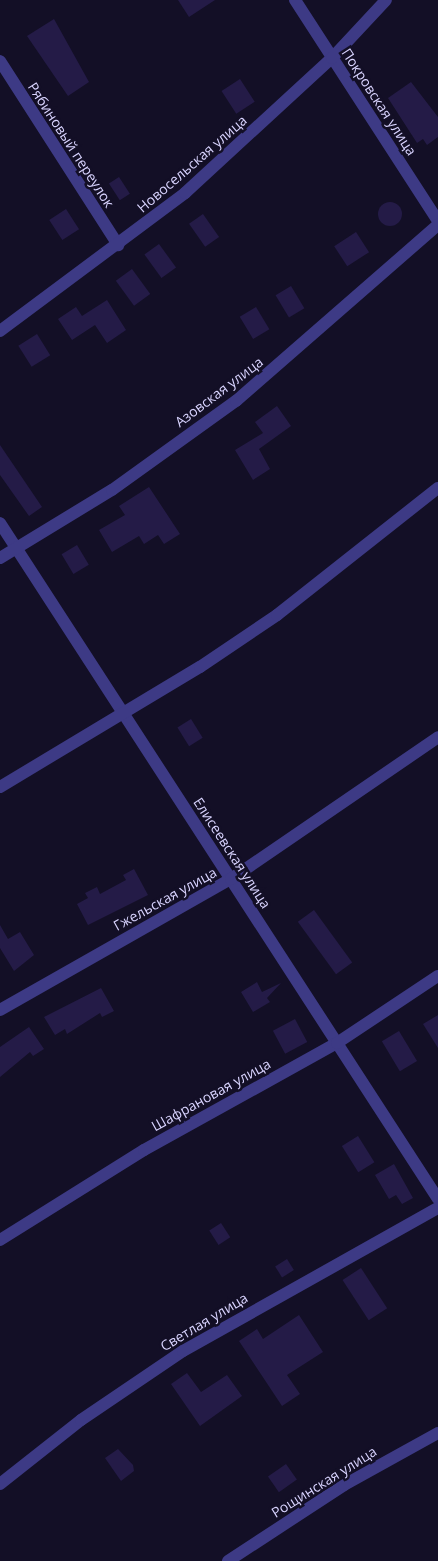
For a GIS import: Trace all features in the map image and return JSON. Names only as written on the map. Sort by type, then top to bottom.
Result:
[{"type":"street","name":"Покровская улица","points":[[294,0],[438,221]]},
{"type":"street","name":"Новосельская улица","points":[[0,330],[118,246],[185,193],[332,58],[386,0]]},
{"type":"street","name":"Рябиновый переулок","points":[[0,61],[118,246]]},
{"type":"street","name":"Азовская улица","points":[[0,558],[112,490],[236,401],[438,225]]},
{"type":"street","points":[[0,787],[124,714],[277,615],[438,488]]},
{"type":"street","name":"Елисеевская улица","points":[[0,523],[438,1199]]},
{"type":"street","name":"Гжельская улица","points":[[0,1010],[231,879],[438,737]]},
{"type":"street","name":"Шафрановая улица","points":[[0,1240],[144,1150],[337,1044],[438,976]]},
{"type":"street","name":"Светлая улица","points":[[0,1484],[81,1420],[183,1351],[438,1208]]},
{"type":"street","name":"Рощинская улица","points":[[228,1561],[344,1484],[438,1433]]},
{"type":"building","points":[[178,0],[215,0],[189,17]]},
{"type":"building","points":[[54,19],[89,82],[68,96],[27,36]]},
{"type":"building","points":[[240,79],[255,102],[236,114],[222,91]]},
{"type":"building","points":[[411,82],[438,117],[438,137],[427,145],[423,139],[417,143],[388,98]]},
{"type":"building","points":[[119,177],[130,194],[120,200],[109,184]]},
{"type":"building","points":[[390,202],[399,205],[402,214],[399,223],[390,226],[381,223],[378,214],[381,205]]},
{"type":"building","points":[[66,209],[79,229],[62,240],[49,220]]},
{"type":"building","points":[[203,214],[219,237],[205,247],[189,224]]},
{"type":"building","points":[[356,232],[369,252],[347,266],[334,246]]},
{"type":"building","points":[[159,244],[176,267],[161,278],[144,255]]},
{"type":"building","points":[[132,269],[150,294],[134,306],[116,281]]},
{"type":"building","points":[[291,286],[304,308],[289,318],[276,295]]},
{"type":"building","points":[[107,300],[126,330],[107,343],[95,325],[72,340],[58,319],[76,307],[82,316]]},
{"type":"building","points":[[256,307],[269,329],[253,339],[240,317]]},
{"type":"building","points":[[37,334],[50,355],[32,367],[18,346]]},
{"type":"building","points":[[277,406],[291,426],[259,449],[270,469],[253,480],[235,450],[263,433],[255,422]]},
{"type":"building","points":[[0,445],[42,507],[29,516],[0,475]]},
{"type":"building","points":[[149,487],[180,534],[164,544],[158,535],[144,544],[139,536],[112,552],[99,530],[125,515],[119,506]]},
{"type":"building","points":[[77,545],[89,565],[73,574],[62,554]]},
{"type":"building","points":[[191,719],[203,738],[189,746],[177,727]]},
{"type":"building","points":[[134,869],[148,895],[88,925],[77,904],[88,898],[85,893],[97,887],[100,894],[126,880],[123,875]]},
{"type":"building","points":[[314,910],[352,963],[336,974],[298,922]]},
{"type":"building","points":[[0,925],[8,939],[20,932],[34,955],[14,971],[0,948]]},
{"type":"building","points":[[257,982],[262,992],[281,983],[267,998],[270,1002],[253,1012],[241,992]]},
{"type":"building","points":[[101,988],[114,1011],[102,1017],[100,1013],[67,1034],[65,1029],[55,1035],[44,1017]]},
{"type":"building","points":[[438,1015],[438,1048],[423,1024]]},
{"type":"building","points":[[295,1019],[307,1042],[285,1054],[273,1031]]},
{"type":"building","points":[[29,1027],[44,1049],[33,1056],[30,1052],[0,1077],[0,1047]]},
{"type":"building","points":[[399,1031],[417,1061],[400,1071],[382,1041]]},
{"type":"building","points":[[358,1136],[374,1162],[358,1172],[342,1146]]},
{"type":"building","points":[[394,1164],[413,1198],[402,1204],[396,1195],[389,1199],[375,1175]]},
{"type":"building","points":[[221,1223],[230,1237],[219,1245],[209,1231]]},
{"type":"building","points":[[287,1259],[294,1270],[282,1277],[275,1266]]},
{"type":"building","points":[[361,1268],[387,1308],[369,1320],[343,1280]]},
{"type":"building","points":[[299,1315],[323,1352],[287,1375],[300,1394],[282,1406],[239,1341],[257,1329],[263,1339]]},
{"type":"building","points":[[187,1373],[201,1392],[227,1375],[242,1396],[200,1426],[171,1384]]},
{"type":"building","points":[[118,1449],[133,1465],[134,1471],[121,1481],[105,1458]]},
{"type":"building","points":[[286,1464],[297,1480],[279,1492],[268,1477]]}]
